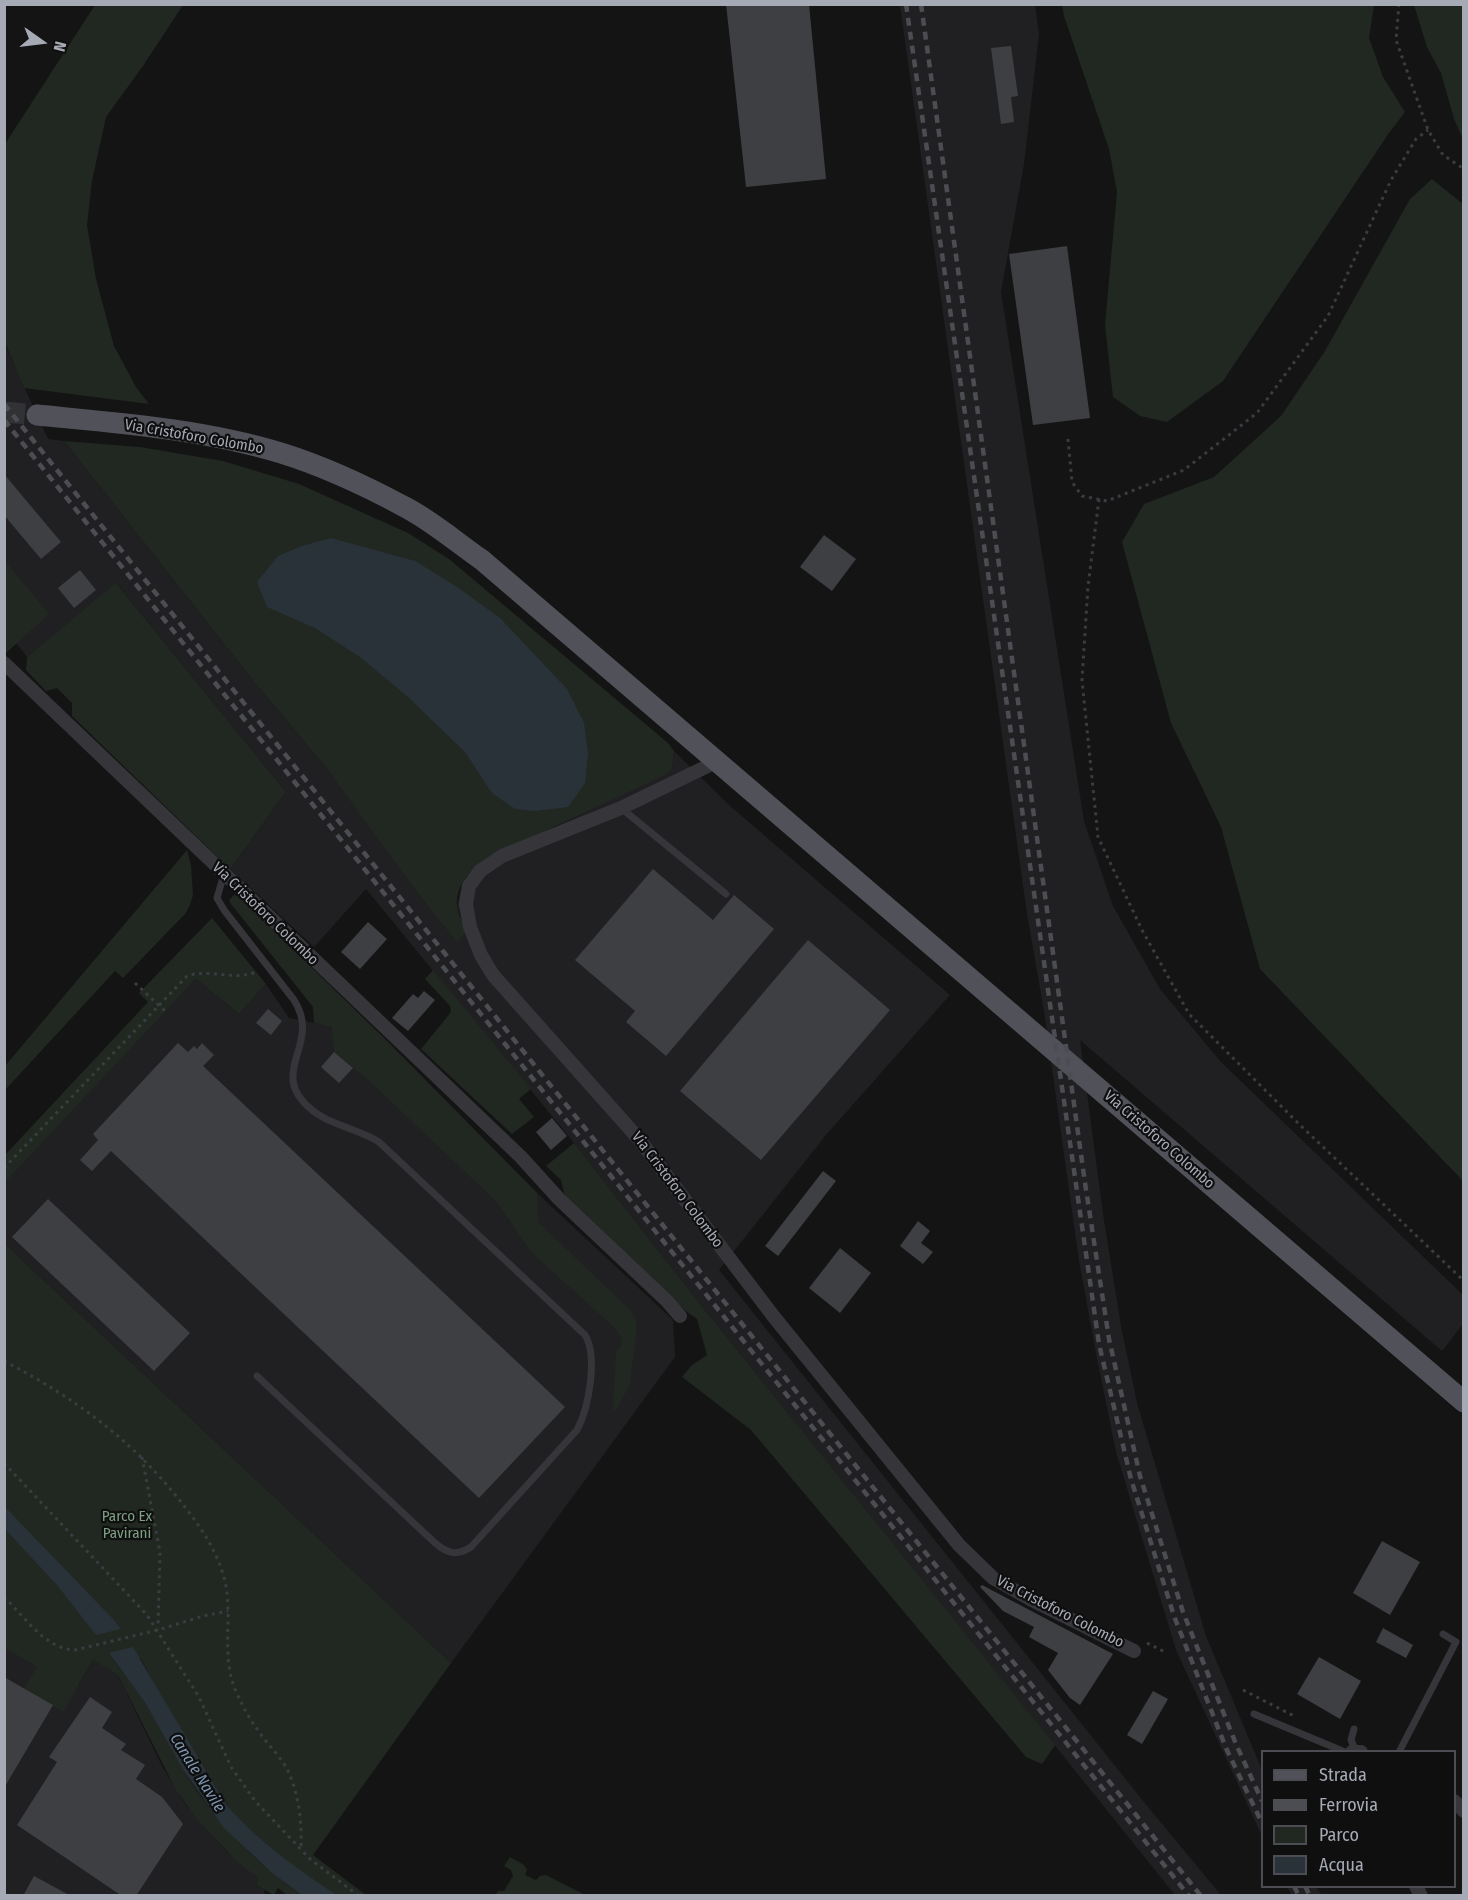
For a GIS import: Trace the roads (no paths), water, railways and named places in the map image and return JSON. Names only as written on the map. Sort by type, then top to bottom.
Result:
[{"type":"main road","name":"Via Cristoforo Colombo","points":[[37,415],[154,427],[281,453],[331,471],[405,506],[482,560],[1464,1402]]},
{"type":"street","name":"Via Cristoforo Colombo","points":[[4,663],[521,1157],[559,1199],[680,1316]]},
{"type":"street","name":"Via Cristoforo Colombo","points":[[718,761],[621,808],[502,856],[480,871],[468,886],[466,904],[470,927],[481,955],[509,993],[638,1138],[781,1325],[977,1565],[993,1578],[1030,1599],[1134,1651]]},
{"type":"lane","points":[[621,808],[726,894]]},
{"type":"lane","points":[[224,874],[217,898],[294,1000],[301,1014],[302,1034],[291,1077],[293,1089],[312,1110],[379,1142],[585,1335],[592,1351],[585,1412],[577,1430],[471,1547],[462,1553],[442,1550],[435,1544],[257,1376]]},
{"type":"lane","points":[[1400,1750],[1456,1642],[1443,1634]]},
{"type":"lane","points":[[1254,1714],[1350,1750]]},
{"type":"lane","points":[[1353,1750],[1351,1740],[1354,1729]]},
{"type":"water","points":[[331,538],[415,561],[457,587],[500,618],[567,689],[584,723],[588,753],[585,783],[568,807],[535,811],[515,809],[492,793],[465,752],[407,696],[360,657],[315,628],[267,607],[257,582],[278,556]]},
{"type":"water","points":[[5,1507],[121,1629],[96,1635],[57,1585],[5,1529]]},
{"type":"water","name":"Canale Navile","points":[[133,1647],[225,1803],[264,1842],[336,1895],[302,1895],[272,1873],[224,1828],[182,1768],[146,1704],[109,1653]]},
{"type":"tunnel","points":[[4,412],[37,415]]},
{"type":"railway","points":[[906,4],[1099,1344],[1131,1479],[1174,1616],[1226,1748],[1261,1821]]},
{"type":"railway","points":[[921,4],[1085,1183],[1109,1339],[1140,1476],[1183,1612],[1236,1744],[1261,1799]]},
{"type":"railway","points":[[4,404],[1201,1896]]},
{"type":"railway","points":[[4,420],[1189,1896]]},
{"type":"railway","points":[[1295,1888],[1299,1896]]},
{"type":"railway","points":[[1306,1888],[1310,1896]]},
{"type":"park label","name":"Parco Ex Pavirani","points":[[127,1526]]}]
